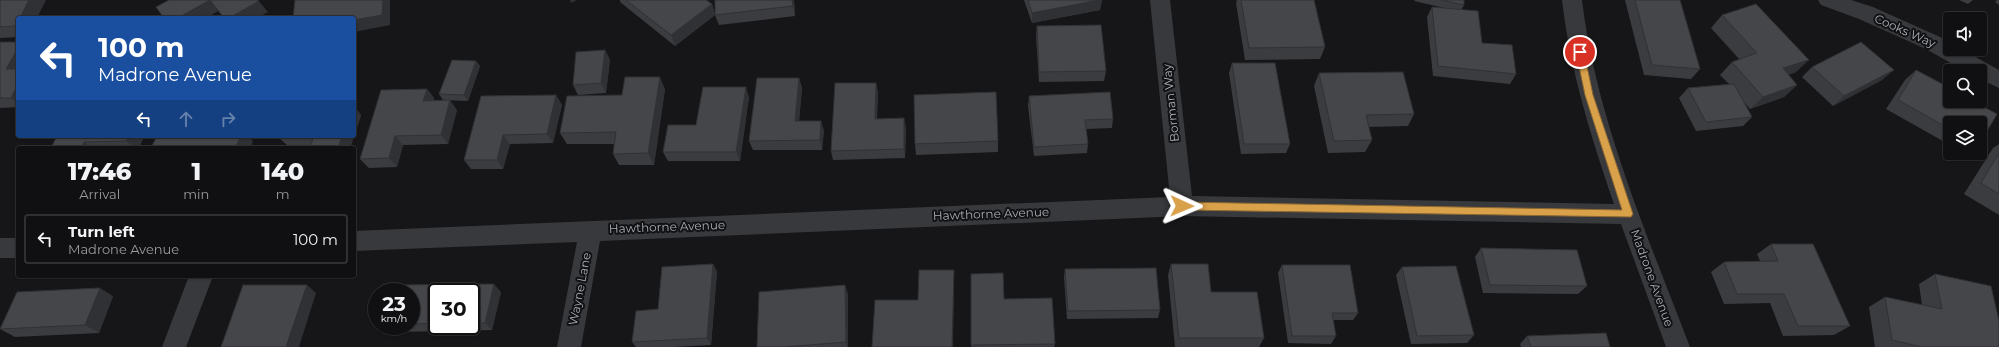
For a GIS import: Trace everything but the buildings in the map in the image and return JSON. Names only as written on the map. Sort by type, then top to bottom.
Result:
[{"type":"street","name":"Borman Way","points":[[1160,0],[1182,206]]},
{"type":"street","name":"Madrone Avenue","points":[[1572,0],[1574,24],[1589,95],[1628,214],[1678,347]]},
{"type":"street","name":"Cooks Way","points":[[1828,0],[1866,13],[1933,43],[1999,80]]},
{"type":"street","name":"Hawthorne Avenue","points":[[356,241],[1182,206],[1628,214]]},
{"type":"street","name":"Wayne Lane","points":[[569,347],[591,230]]},
{"type":"street","points":[[0,248],[16,248]]},
{"type":"street","points":[[174,347],[200,278]]},
{"type":"route","points":[[1182,206],[1628,214],[1589,95],[1580,52]]}]
